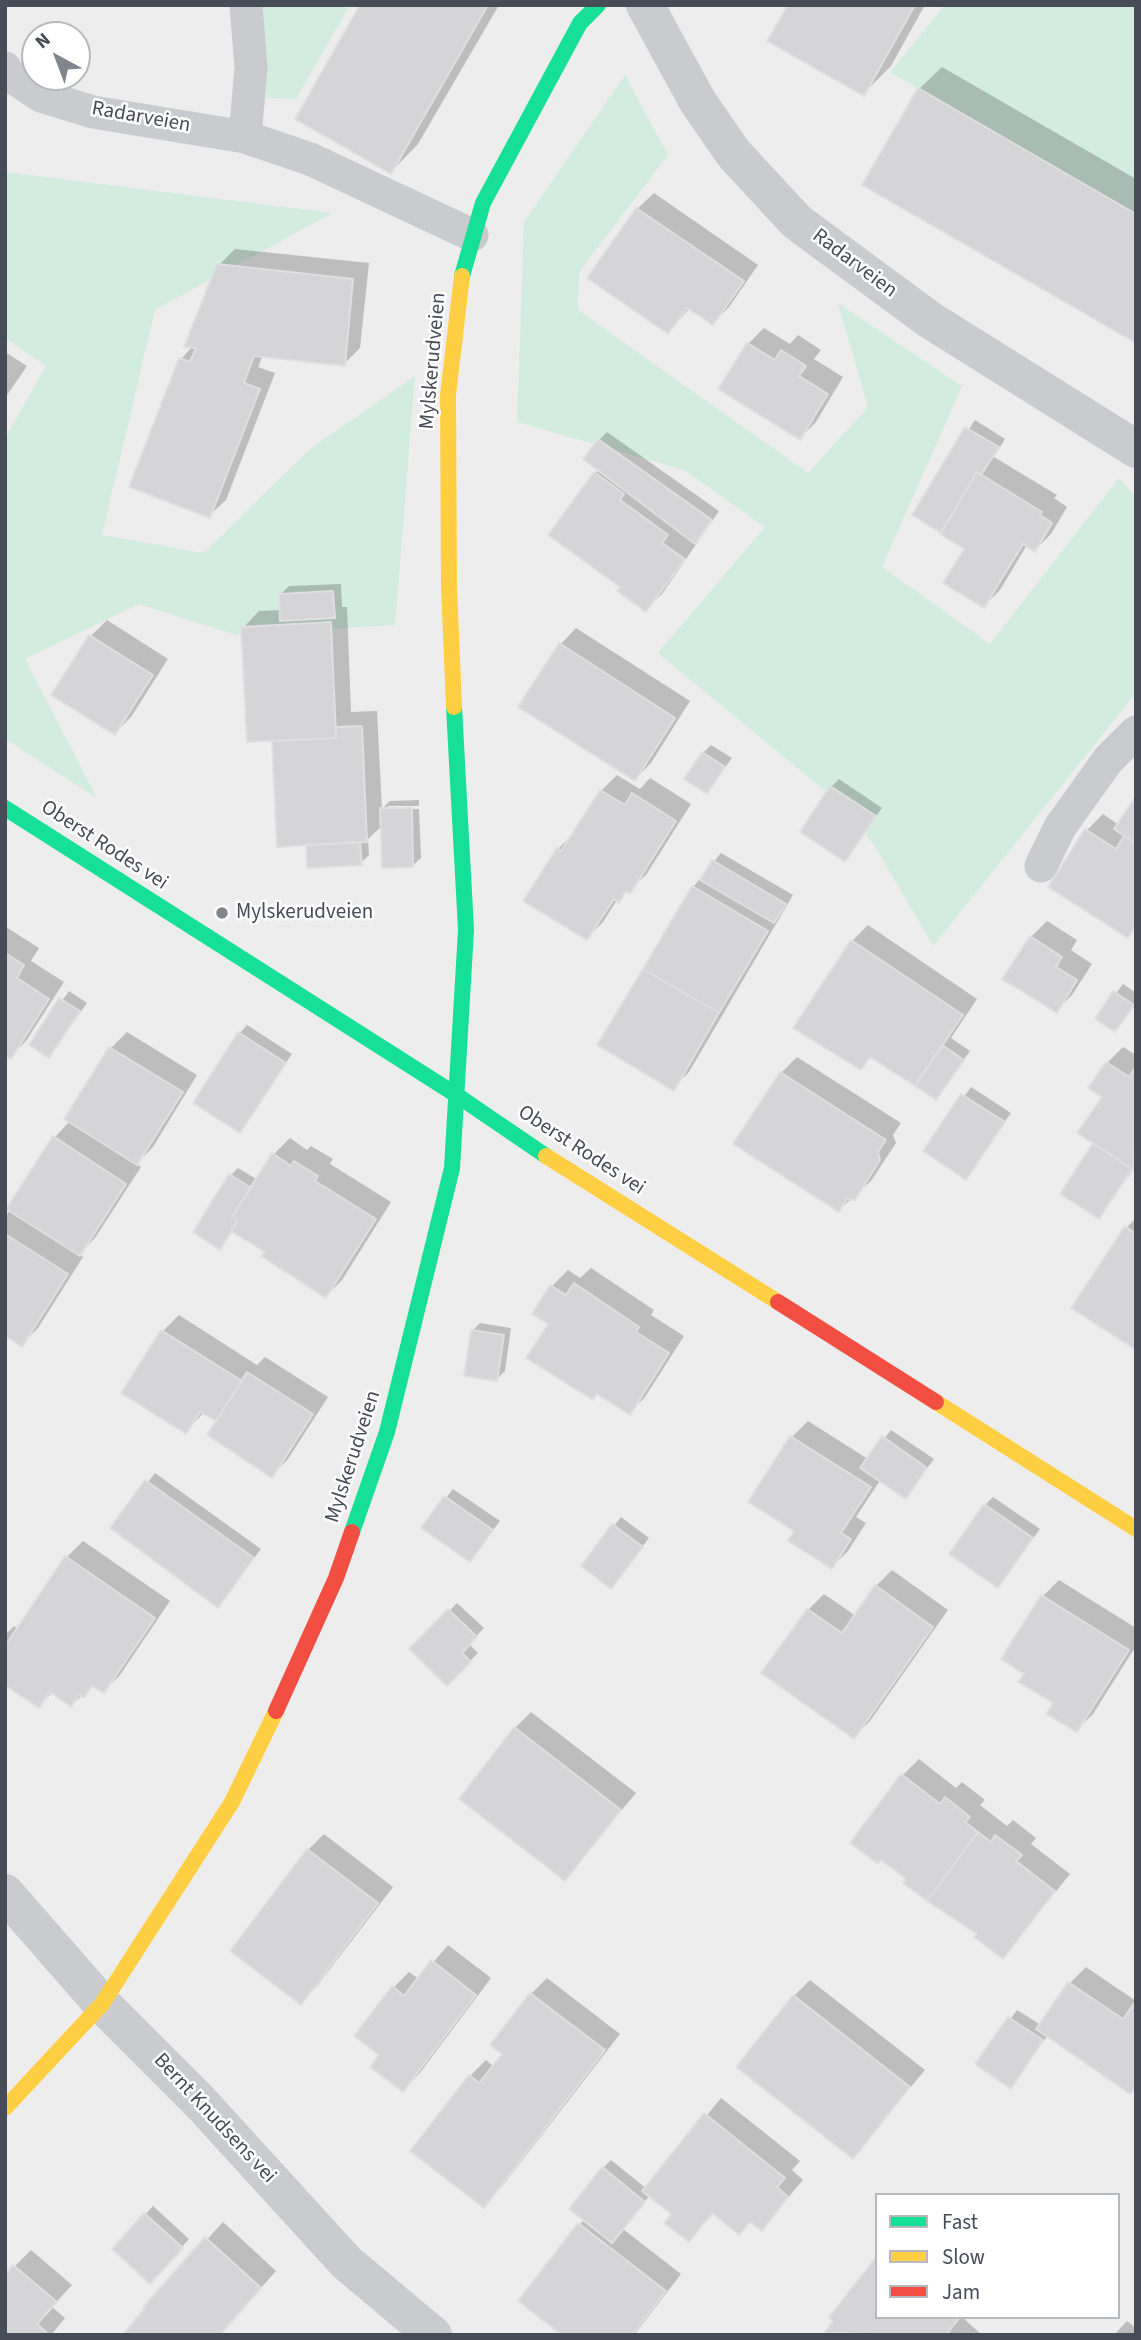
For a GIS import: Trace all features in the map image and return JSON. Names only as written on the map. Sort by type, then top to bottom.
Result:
[{"type":"street","name":"Mylskerudveien","points":[[5,2108],[102,2004],[232,1801],[300,1661],[336,1578],[387,1432],[452,1168],[458,1096],[466,930],[458,837],[449,586],[448,395],[464,261],[483,203],[574,35],[598,5]]},
{"type":"street","name":"Radarveien","points":[[645,5],[698,102],[734,154],[797,222],[930,320],[1136,449]]},
{"type":"street","name":"Oberst Rodes vei","points":[[5,807],[458,1096],[533,1148],[1136,1529]]},
{"type":"street","name":"Bernt Knudsens vei","points":[[5,1893],[102,2004],[201,2102],[347,2263],[433,2335]]},
{"type":"lane","points":[[246,5],[251,68],[246,137]]},
{"type":"lane","name":"Radarveien","points":[[5,68],[8,74],[41,96],[93,112],[246,137],[310,159],[472,235]]},
{"type":"lane","points":[[1041,866],[1068,816],[1108,760],[1136,732]]},
{"type":"green space","points":[[258,5],[350,5],[296,99],[266,98]]},
{"type":"green space","points":[[945,5],[1136,5],[1136,214],[890,72]]},
{"type":"green space","points":[[625,75],[668,155],[579,272],[578,310],[808,473],[868,407],[838,303],[962,386],[882,567],[990,644],[1119,478],[1136,497],[1136,693],[933,946],[876,848],[841,804],[658,653],[765,527],[684,470],[517,422],[524,222]]},
{"type":"green space","points":[[5,172],[332,213],[155,310],[102,535],[204,553],[310,449],[415,376],[395,625],[236,635],[139,604],[25,659],[97,798],[5,739],[5,438],[46,366],[5,338]]},
{"type":"building","points":[[360,5],[488,5],[391,174],[295,119]]},
{"type":"building","points":[[788,5],[915,5],[864,96],[767,41]]},
{"type":"building","points":[[918,88],[1136,214],[1136,343],[862,185]]},
{"type":"building","points":[[636,208],[744,281],[713,325],[687,308],[668,334],[587,278]]},
{"type":"building","points":[[217,264],[353,279],[345,366],[254,356],[244,383],[260,389],[210,518],[129,487],[179,358],[190,362],[196,348],[184,347]]},
{"type":"building","points":[[747,343],[775,360],[781,350],[806,366],[799,376],[828,394],[800,440],[718,389]]},
{"type":"building","points":[[965,427],[999,447],[981,475],[977,472],[941,533],[912,515]]},
{"type":"building","points":[[598,439],[712,520],[695,544],[583,459]]},
{"type":"building","points":[[594,472],[624,494],[620,500],[668,535],[662,543],[685,559],[646,612],[617,591],[620,587],[548,535]]},
{"type":"building","points":[[977,472],[1042,512],[1040,515],[1052,523],[1035,552],[1023,544],[984,608],[943,583],[964,549],[940,534]]},
{"type":"building","points":[[333,591],[335,618],[280,621],[279,594]]},
{"type":"building","points":[[331,622],[336,738],[247,742],[241,627]]},
{"type":"building","points":[[89,635],[153,675],[115,735],[51,695]]},
{"type":"building","points":[[559,643],[675,718],[635,781],[518,707]]},
{"type":"building","points":[[362,726],[367,842],[277,847],[272,741],[336,738],[336,727]]},
{"type":"building","points":[[702,752],[725,767],[707,794],[684,779]]},
{"type":"building","points":[[830,786],[876,816],[845,862],[800,832]]},
{"type":"building","points":[[600,790],[625,805],[632,793],[676,821],[630,894],[626,891],[619,903],[614,899],[587,940],[523,901],[557,848],[561,851]]},
{"type":"building","points":[[1136,796],[1136,844],[1114,829]]},
{"type":"building","points":[[380,808],[412,808],[413,867],[382,868]]},
{"type":"building","points":[[1085,829],[1116,849],[1124,836],[1136,844],[1136,925],[1128,938],[1048,887]]},
{"type":"building","points":[[360,842],[362,865],[307,868],[306,845]]},
{"type":"building","points":[[712,860],[786,904],[774,923],[700,880]]},
{"type":"building","points":[[692,886],[768,931],[719,1013],[643,969]]},
{"type":"building","points":[[1030,936],[1062,957],[1056,967],[1077,980],[1057,1013],[1002,979]]},
{"type":"building","points":[[851,940],[963,1015],[915,1086],[870,1057],[861,1070],[793,1028]]},
{"type":"building","points":[[5,953],[24,965],[17,978],[49,999],[11,1059],[5,1056]]},
{"type":"building","points":[[643,969],[719,1013],[674,1091],[597,1045]]},
{"type":"building","points":[[1113,991],[1134,1005],[1115,1032],[1095,1019]]},
{"type":"building","points":[[59,998],[80,1011],[49,1058],[29,1045]]},
{"type":"building","points":[[238,1032],[286,1063],[240,1133],[193,1103]]},
{"type":"building","points":[[942,1045],[964,1060],[936,1100],[915,1086]]},
{"type":"building","points":[[109,1047],[183,1092],[137,1165],[64,1119]]},
{"type":"building","points":[[1106,1062],[1129,1077],[1136,1067],[1134,1170],[1077,1133],[1102,1097],[1088,1088]]},
{"type":"building","points":[[780,1072],[886,1140],[878,1152],[880,1160],[855,1200],[847,1199],[839,1212],[733,1144]]},
{"type":"building","points":[[961,1094],[1005,1122],[966,1180],[923,1151]]},
{"type":"building","points":[[53,1136],[126,1184],[80,1256],[6,1209]]},
{"type":"building","points":[[1093,1143],[1132,1169],[1099,1219],[1060,1194]]},
{"type":"building","points":[[272,1153],[291,1166],[294,1161],[318,1176],[315,1181],[376,1219],[326,1298],[261,1256],[265,1252],[231,1231],[238,1221],[232,1217]]},
{"type":"building","points":[[229,1174],[251,1188],[232,1217],[238,1221],[220,1250],[193,1232]]},
{"type":"building","points":[[1125,1226],[1136,1234],[1136,1350],[1071,1308]]},
{"type":"building","points":[[5,1234],[68,1274],[22,1347],[5,1336]]},
{"type":"building","points":[[574,1283],[639,1327],[636,1332],[669,1353],[630,1415],[597,1394],[593,1400],[526,1358],[548,1324],[532,1314],[550,1285],[566,1295]]},
{"type":"building","points":[[161,1330],[242,1381],[216,1421],[200,1412],[186,1434],[121,1393]]},
{"type":"building","points":[[471,1330],[504,1335],[497,1381],[464,1376]]},
{"type":"building","points":[[247,1372],[313,1414],[272,1478],[207,1435]]},
{"type":"building","points":[[790,1436],[871,1487],[841,1533],[851,1539],[832,1569],[788,1541],[794,1531],[748,1502]]},
{"type":"building","points":[[882,1436],[927,1468],[906,1499],[860,1468]]},
{"type":"building","points":[[145,1480],[254,1558],[218,1608],[110,1528]]},
{"type":"building","points":[[444,1496],[493,1530],[470,1562],[421,1528]]},
{"type":"building","points":[[984,1504],[1033,1538],[998,1588],[949,1554]]},
{"type":"building","points":[[612,1524],[643,1547],[611,1589],[581,1566]]},
{"type":"building","points":[[65,1556],[155,1618],[104,1693],[92,1686],[84,1698],[79,1695],[71,1707],[50,1692],[39,1708],[5,1685],[5,1646]]},
{"type":"building","points":[[875,1585],[933,1627],[854,1739],[761,1673],[807,1609],[842,1633]]},
{"type":"building","points":[[1041,1595],[1129,1650],[1077,1732],[1046,1714],[1053,1703],[1018,1682],[1024,1674],[1001,1659]]},
{"type":"building","points":[[448,1609],[477,1637],[462,1653],[471,1662],[447,1686],[409,1649]]},
{"type":"building","points":[[514,1727],[621,1810],[565,1881],[459,1799]]},
{"type":"building","points":[[901,1774],[940,1804],[945,1797],[970,1817],[965,1822],[978,1832],[927,1901],[903,1883],[906,1879],[881,1860],[878,1864],[850,1843]]},
{"type":"building","points":[[978,1832],[991,1842],[995,1835],[1022,1855],[1016,1861],[1055,1891],[1003,1959],[974,1937],[977,1934],[927,1901]]},
{"type":"building","points":[[307,1849],[378,1903],[301,2005],[230,1951]]},
{"type":"building","points":[[431,1960],[476,1995],[403,2092],[370,2067],[379,2055],[354,2036],[392,1986],[404,1996]]},
{"type":"building","points":[[1068,1982],[1123,2019],[1136,2001],[1136,2087],[1130,2094],[1036,2029]]},
{"type":"building","points":[[530,1993],[605,2050],[484,2208],[410,2151],[469,2075],[479,2083],[502,2054],[490,2045]]},
{"type":"building","points":[[793,1995],[910,2087],[853,2159],[736,2067]]},
{"type":"building","points":[[1008,2017],[1043,2040],[1011,2089],[975,2064]]},
{"type":"building","points":[[704,2113],[785,2178],[777,2187],[788,2197],[762,2231],[750,2222],[739,2235],[712,2213],[689,2242],[664,2223],[671,2214],[642,2191]]},
{"type":"building","points":[[602,2167],[645,2202],[612,2243],[569,2209]]},
{"type":"building","points":[[144,2213],[183,2248],[150,2284],[112,2249]]},
{"type":"building","points":[[578,2223],[666,2291],[632,2335],[562,2335],[518,2301]]},
{"type":"building","points":[[205,2237],[261,2288],[220,2335],[129,2335],[125,2332],[144,2306]]},
{"type":"building","points":[[875,2259],[875,2319],[958,2319],[946,2335],[824,2333],[833,2321],[829,2317]]},
{"type":"building","points":[[13,2265],[57,2302],[37,2324],[49,2335],[5,2335],[5,2274]]},
{"type":"traffic: fast","points":[[462,276],[483,203],[580,23],[598,5]]},
{"type":"traffic: fast","points":[[352,1532],[387,1432],[452,1168],[466,930],[454,707]]},
{"type":"traffic: fast","points":[[5,808],[458,1096],[546,1156]]},
{"type":"traffic: slow","points":[[454,707],[449,586],[448,395],[462,276]]},
{"type":"traffic: slow","points":[[546,1156],[778,1302]]},
{"type":"traffic: slow","points":[[936,1402],[1136,1529]]},
{"type":"traffic: slow","points":[[5,2108],[102,2004],[232,1802],[276,1711]]},
{"type":"traffic: jam","points":[[778,1302],[936,1402]]},
{"type":"traffic: jam","points":[[276,1711],[336,1578],[352,1532]]},
{"type":"place","name":"Mylskerudveien","points":[[222,913]]}]
